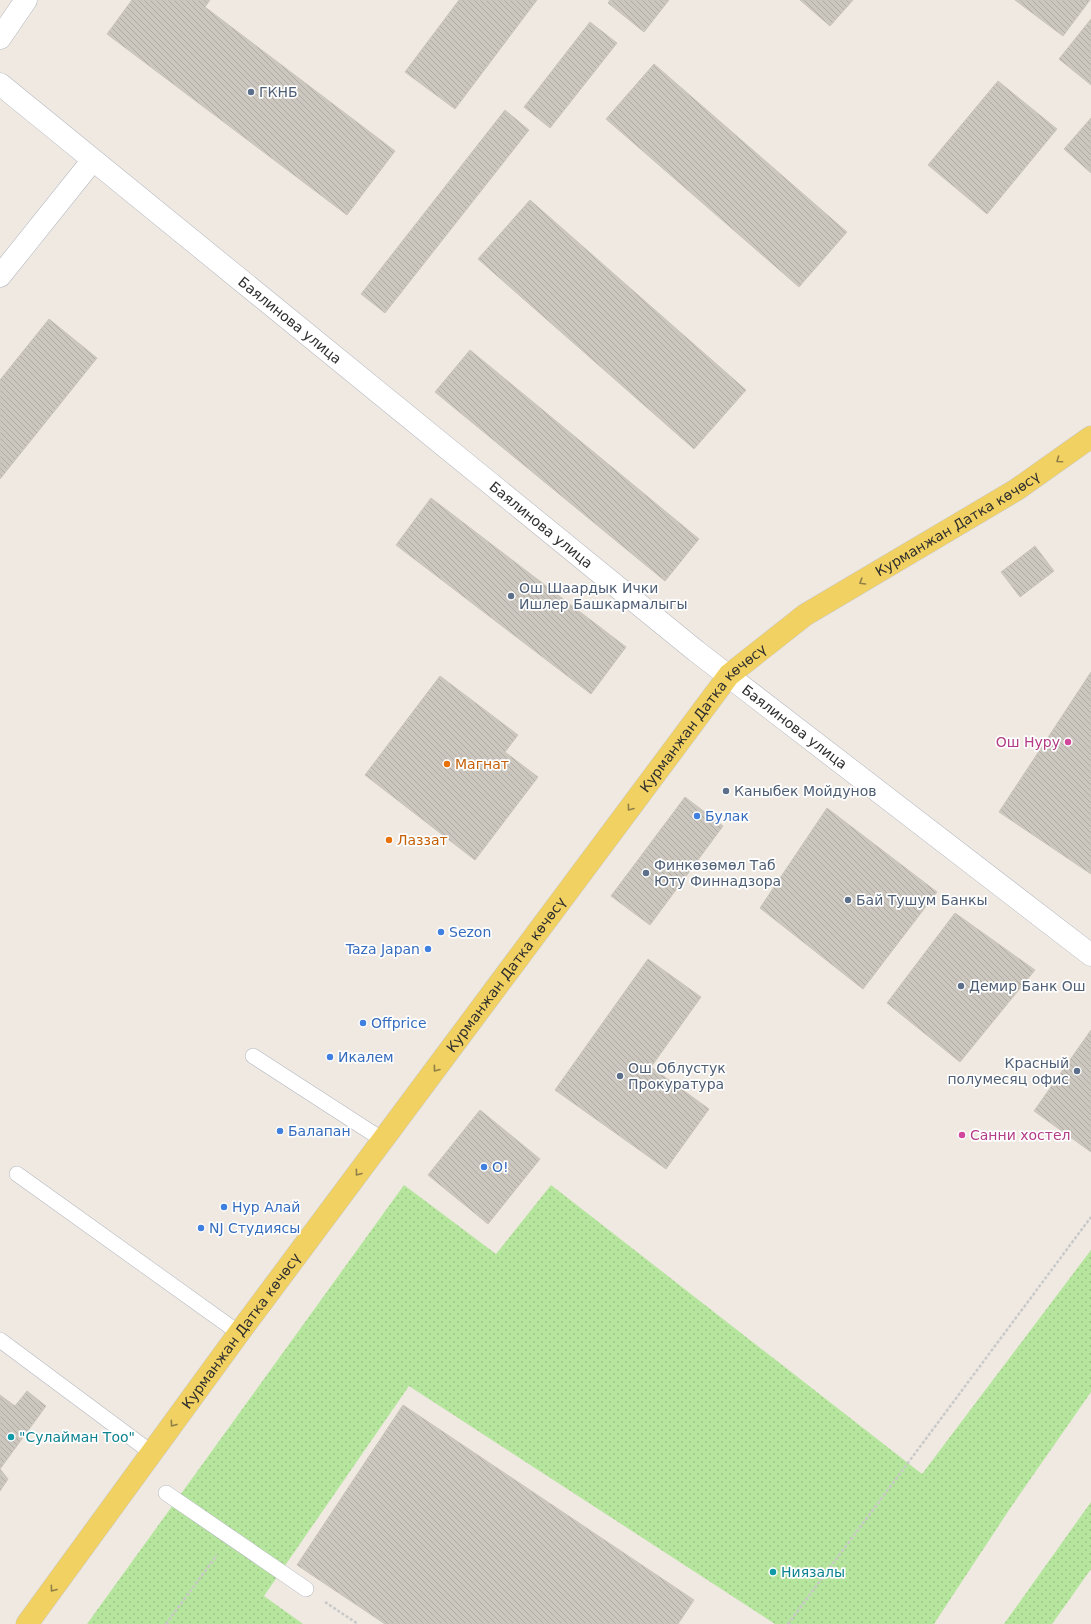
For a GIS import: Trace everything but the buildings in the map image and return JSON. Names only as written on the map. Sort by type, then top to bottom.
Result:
[{"type":"main road","name":"Курманжан Датка көчөсү","points":[[27,1624],[239,1333],[729,676],[805,615],[1016,490],[1091,437]]},
{"type":"street","points":[[0,38],[26,0]]},
{"type":"street","name":"Баялинова улица","points":[[0,84],[92,161],[729,676],[1091,955]]},
{"type":"street","points":[[0,276],[92,161]]},
{"type":"lane","points":[[253,1056],[383,1140]]},
{"type":"lane","points":[[17,1174],[239,1333]]},
{"type":"lane","points":[[0,1340],[152,1453]]},
{"type":"lane","points":[[166,1493],[306,1589]]},
{"type":"path","points":[[788,1624],[1091,1217]]},
{"type":"path","points":[[166,1624],[230,1537]]},
{"type":"path","points":[[306,1589],[358,1624]]},
{"type":"green space","points":[[404,1185],[496,1254],[551,1185],[922,1474],[1091,1250],[1091,1392],[1011,1507],[934,1624],[775,1624],[409,1386],[264,1596],[303,1624],[87,1624]]},
{"type":"green space","points":[[1091,1502],[1091,1569],[1052,1624],[1004,1624]]},
{"type":"place","name":"ГКНБ","points":[[251,92]]},
{"type":"place","name":"Ош Шаардык Ички Ишлер Башкармалыгы","points":[[511,596]]},
{"type":"place","name":"Ош Нуру","points":[[1068,742]]},
{"type":"place","name":"Магнат","points":[[447,764]]},
{"type":"place","name":"Каныбек Мойдунов","points":[[726,791]]},
{"type":"place","name":"Булак","points":[[697,816]]},
{"type":"place","name":"Лаззат","points":[[389,840]]},
{"type":"place","name":"Финкөзөмөл Таб Юту Финнадзора","points":[[646,873]]},
{"type":"place","name":"Бай Тушум Банкы","points":[[848,900]]},
{"type":"place","name":"Sezon","points":[[441,932]]},
{"type":"place","name":"Taza Japan","points":[[428,949]]},
{"type":"place","name":"Демир Банк Ош","points":[[961,986]]},
{"type":"place","name":"Offprice","points":[[363,1023]]},
{"type":"place","name":"Икалем","points":[[330,1057]]},
{"type":"place","name":"Красный полумесяц офис","points":[[1077,1071]]},
{"type":"place","name":"Ош Облустук Прокуратура","points":[[620,1076]]},
{"type":"place","name":"Балапан","points":[[280,1131]]},
{"type":"place","name":"Санни хостел","points":[[962,1135]]},
{"type":"place","name":"О!","points":[[484,1167]]},
{"type":"place","name":"Нур Алай","points":[[224,1207]]},
{"type":"place","name":"NJ Студиясы","points":[[201,1228]]},
{"type":"place","name":"\"Сулайман Тоо\"","points":[[11,1437]]},
{"type":"place","name":"Ниязалы","points":[[773,1572]]}]
